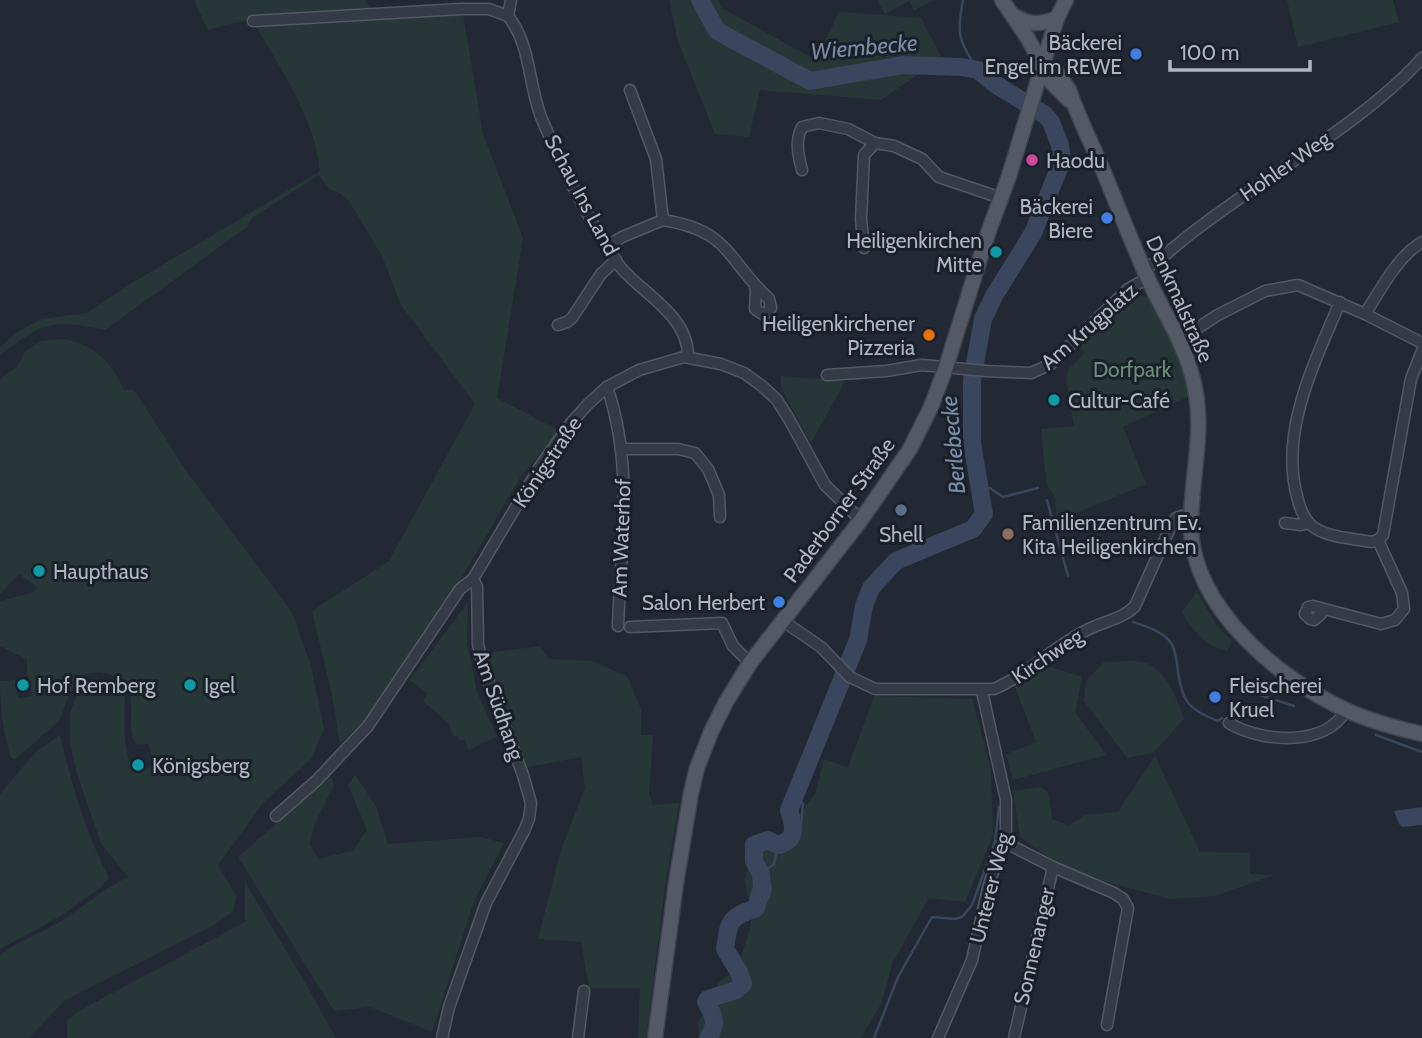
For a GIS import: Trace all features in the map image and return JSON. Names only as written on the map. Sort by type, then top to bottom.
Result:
[{"type":"main road","name":"Denkmalstraße","points":[[1002,0],[1042,63],[1061,77],[1191,371],[1199,417],[1191,534],[1199,565],[1211,593],[1248,642],[1291,678],[1346,710],[1386,725],[1422,734]]},
{"type":"main road","name":"Paderborner Straße","points":[[655,1038],[676,883],[697,768],[726,702],[750,663],[861,520],[910,449],[931,407],[1001,198],[1042,63],[1066,0]]},
{"type":"main road","points":[[1013,15],[1028,23],[1037,24],[1057,18]]},
{"type":"street","points":[[253,21],[461,9],[489,9],[508,16],[511,0]]},
{"type":"street","name":"Schau Ins Land","points":[[508,16],[520,30],[540,114],[574,187],[622,268],[674,319],[682,331],[688,356]]},
{"type":"street","name":"Hohler Weg","points":[[1146,273],[1246,193],[1336,131],[1422,58]]},
{"type":"street","points":[[630,90],[656,159],[663,220]]},
{"type":"street","points":[[802,170],[798,153],[799,134],[806,125],[834,124],[875,143],[904,150],[922,159],[939,177],[1001,198]]},
{"type":"street","points":[[864,248],[861,219],[864,155],[875,143]]},
{"type":"street","points":[[607,246],[663,220],[704,230],[747,272],[771,304],[770,310],[764,314],[755,309],[757,290],[754,283]]},
{"type":"street","points":[[1366,313],[1392,272],[1414,246],[1422,242]]},
{"type":"street","points":[[558,325],[572,318],[601,274],[616,260]]},
{"type":"street","name":"Am Krugplatz","points":[[946,367],[1025,374],[1051,364],[1146,273]]},
{"type":"street","points":[[1178,341],[1216,316],[1272,288],[1303,286],[1366,313],[1422,343]]},
{"type":"street","points":[[1340,302],[1312,369],[1293,435],[1292,477],[1300,506],[1309,523],[1321,531],[1371,542],[1384,535],[1411,379],[1422,351]]},
{"type":"street","name":"Königstraße","points":[[472,579],[540,468],[571,424],[607,387],[639,370],[688,356],[717,362],[744,373],[777,400],[825,485],[861,520]]},
{"type":"street","points":[[827,375],[886,371],[922,365],[946,367]]},
{"type":"street","name":"Am Waterhof","points":[[607,387],[614,406],[625,491],[624,626],[722,623],[733,646],[750,663]]},
{"type":"street","name":"Am Waterhof","points":[[621,449],[678,449],[695,453],[708,469],[719,495],[720,517]]},
{"type":"street","name":"Kirchweg","points":[[782,621],[821,647],[850,677],[875,690],[994,689],[1006,684],[1089,628],[1125,614],[1135,606],[1171,526],[1176,519],[1191,513]]},
{"type":"street","points":[[1285,523],[1309,523]]},
{"type":"street","points":[[1322,609],[1381,624],[1388,624],[1401,615],[1404,609],[1402,593],[1378,540]]},
{"type":"street","points":[[276,816],[316,781],[368,726],[460,589],[472,579]]},
{"type":"street","name":"Am Südhang","points":[[442,1038],[449,1007],[486,903],[524,831],[531,803],[482,667],[478,644],[477,587],[472,579]]},
{"type":"street","name":"Unterer Weg","points":[[938,1038],[972,960],[988,888],[1004,842],[1006,800],[982,691]]},
{"type":"street","points":[[1229,723],[1241,731],[1264,737],[1292,739],[1323,731],[1338,722],[1346,710]]},
{"type":"street","name":"Sonnenanger","points":[[1004,842],[1053,867],[1014,1038]]},
{"type":"street","points":[[1053,867],[1114,893],[1123,899],[1128,908],[1107,1025]]},
{"type":"street","points":[[578,1038],[584,991]]},
{"type":"green space","points":[[194,0],[365,0],[371,9],[268,17],[208,30]]},
{"type":"green space","points":[[669,0],[718,0],[722,8],[816,60],[839,12],[921,18],[949,72],[926,69],[881,100],[760,90],[749,137],[715,134],[678,41]]},
{"type":"green space","points":[[877,0],[933,0],[914,10],[909,1],[885,14]]},
{"type":"green space","points":[[1287,0],[1393,0],[1399,22],[1298,47]]},
{"type":"green space","points":[[463,14],[483,134],[523,238],[497,398],[560,431],[521,476],[448,601],[368,717],[340,744],[332,695],[312,611],[389,561],[475,404],[401,305],[382,256],[349,201],[340,193],[329,189],[319,175],[252,218],[247,227],[105,330],[59,324],[38,330],[0,355],[0,347],[16,333],[41,319],[87,313],[127,286],[319,172],[313,136],[296,96],[255,25]]},
{"type":"green space","name":"Dorfpark","points":[[1136,294],[1152,300],[1173,341],[1192,395],[1123,427],[1146,484],[1057,521],[1055,496],[1047,485],[1041,429],[1074,426],[1066,381],[1068,370],[1085,353],[1079,345]]},
{"type":"green space","points":[[65,339],[94,351],[108,363],[124,390],[134,390],[189,475],[292,612],[311,666],[324,729],[311,759],[263,803],[218,865],[236,896],[234,911],[214,925],[64,1001],[29,1038],[0,1038],[0,955],[58,923],[128,877],[101,843],[78,777],[70,743],[70,713],[82,682],[107,680],[121,689],[125,695],[125,737],[129,759],[133,767],[139,770],[155,765],[148,744],[137,745],[133,738],[131,702],[127,688],[110,674],[95,672],[81,677],[70,692],[58,722],[15,759],[11,758],[6,738],[0,678],[1,681],[15,680],[18,698],[32,696],[27,676],[27,659],[0,646],[0,602],[38,588],[19,574],[0,594],[0,379],[17,367],[25,351],[41,341]]},
{"type":"green space","points":[[781,376],[845,381],[811,443],[781,388]]},
{"type":"green space","points":[[1197,592],[1217,626],[1232,641],[1227,651],[1200,636],[1182,612]]},
{"type":"green space","points":[[468,602],[467,643],[477,692],[497,737],[468,750],[465,740],[460,741],[454,736],[448,723],[423,701],[428,694],[410,680]]},
{"type":"green space","points":[[540,646],[549,659],[591,661],[627,676],[641,709],[641,735],[653,735],[649,794],[653,805],[679,803],[665,885],[646,1038],[638,1038],[640,988],[589,988],[581,942],[538,939],[561,850],[585,788],[581,757],[527,767],[493,680],[487,653]]},
{"type":"green space","points":[[1104,662],[1143,662],[1158,670],[1170,685],[1184,719],[1153,753],[1127,758],[1084,701],[1086,682]]},
{"type":"green space","points":[[1041,664],[1082,677],[1075,712],[1106,755],[1013,780],[1006,754],[1036,742],[1014,684]]},
{"type":"green space","points":[[874,696],[972,699],[991,770],[993,835],[965,902],[929,898],[893,962],[881,1004],[861,1038],[699,1038],[698,1023],[719,982],[736,970],[749,933],[752,914],[744,878],[759,849],[784,837],[816,792],[824,759],[848,768]]},
{"type":"green space","points":[[60,735],[80,808],[109,878],[61,916],[0,949],[0,794],[36,752]]},
{"type":"green space","points":[[1155,756],[1200,852],[1250,853],[1250,874],[1274,875],[1216,896],[1170,899],[1096,879],[1055,862],[1020,837],[1013,791],[1041,787],[1049,794],[1052,819],[1069,825],[1085,815],[1118,812]]},
{"type":"green space","points":[[355,775],[376,806],[388,844],[480,837],[504,843],[474,901],[432,1032],[370,1007],[334,1011],[238,857],[331,776],[334,785],[314,825],[310,844],[318,859],[353,851],[367,830],[348,785]]},
{"type":"green space","points":[[245,882],[336,1038],[67,1038],[67,1021],[77,1012],[245,922]]},
{"type":"water","points":[[1422,807],[1422,825],[1402,827],[1399,824],[1394,811]]},
{"type":"waterway","name":"Berlebecke","points":[[700,0],[717,31],[810,81],[903,65],[978,70],[995,84],[1045,115],[1051,122],[1060,145],[1062,161],[1033,233],[983,319],[972,380],[972,443],[984,514],[973,529],[896,561],[871,588],[864,606],[858,640],[789,810],[792,836],[778,845],[768,840],[754,845],[754,861],[761,874],[762,888],[756,908],[735,918],[729,926],[725,949],[743,984],[736,990],[706,1002],[714,1020],[708,1038]]},
{"type":"waterway","name":"Berlebecke","points":[[963,0],[961,37],[978,70]]},
{"type":"waterway","points":[[979,489],[990,488],[1003,497],[1038,488]]},
{"type":"waterway","points":[[1047,500],[1068,576]]},
{"type":"waterway","points":[[1133,622],[1159,633],[1171,643],[1183,694],[1192,707],[1207,717],[1218,721],[1222,718]]},
{"type":"waterway","points":[[1238,688],[1294,706]]},
{"type":"waterway","points":[[1376,735],[1422,752]]},
{"type":"waterway","points":[[795,829],[801,825],[803,804],[796,796]]},
{"type":"waterway","points":[[874,1038],[898,977],[932,917],[962,917],[972,905],[995,842],[999,807]]},
{"type":"waterway","points":[[761,874],[774,864],[778,845]]},
{"type":"waterway","points":[[756,908],[765,902],[770,894],[771,886],[762,884]]},
{"type":"place","name":"Bäckerei Engel im REWE","points":[[1136,54]]},
{"type":"place","name":"Haodu","points":[[1032,160]]},
{"type":"place","name":"Bäckerei Biere","points":[[1107,218]]},
{"type":"place","name":"Heiligenkirchen Mitte","points":[[996,252]]},
{"type":"place","name":"Heiligenkirchener Pizzeria","points":[[929,335]]},
{"type":"place","name":"Cultur-Café","points":[[1054,400]]},
{"type":"place","name":"Shell","points":[[901,510]]},
{"type":"place","name":"Familienzentrum Ev. Kita Heiligenkirchen","points":[[1008,534]]},
{"type":"place","name":"Haupthaus","points":[[39,571]]},
{"type":"place","name":"Salon Herbert","points":[[779,602]]},
{"type":"place","name":"Hof Remberg","points":[[23,685]]},
{"type":"place","name":"Igel","points":[[190,685]]},
{"type":"place","name":"Fleischerei Kruel","points":[[1215,697]]},
{"type":"place","name":"Königsberg","points":[[138,765]]},
{"type":"water label","name":"Wiembecke","points":[[864,47]]}]
